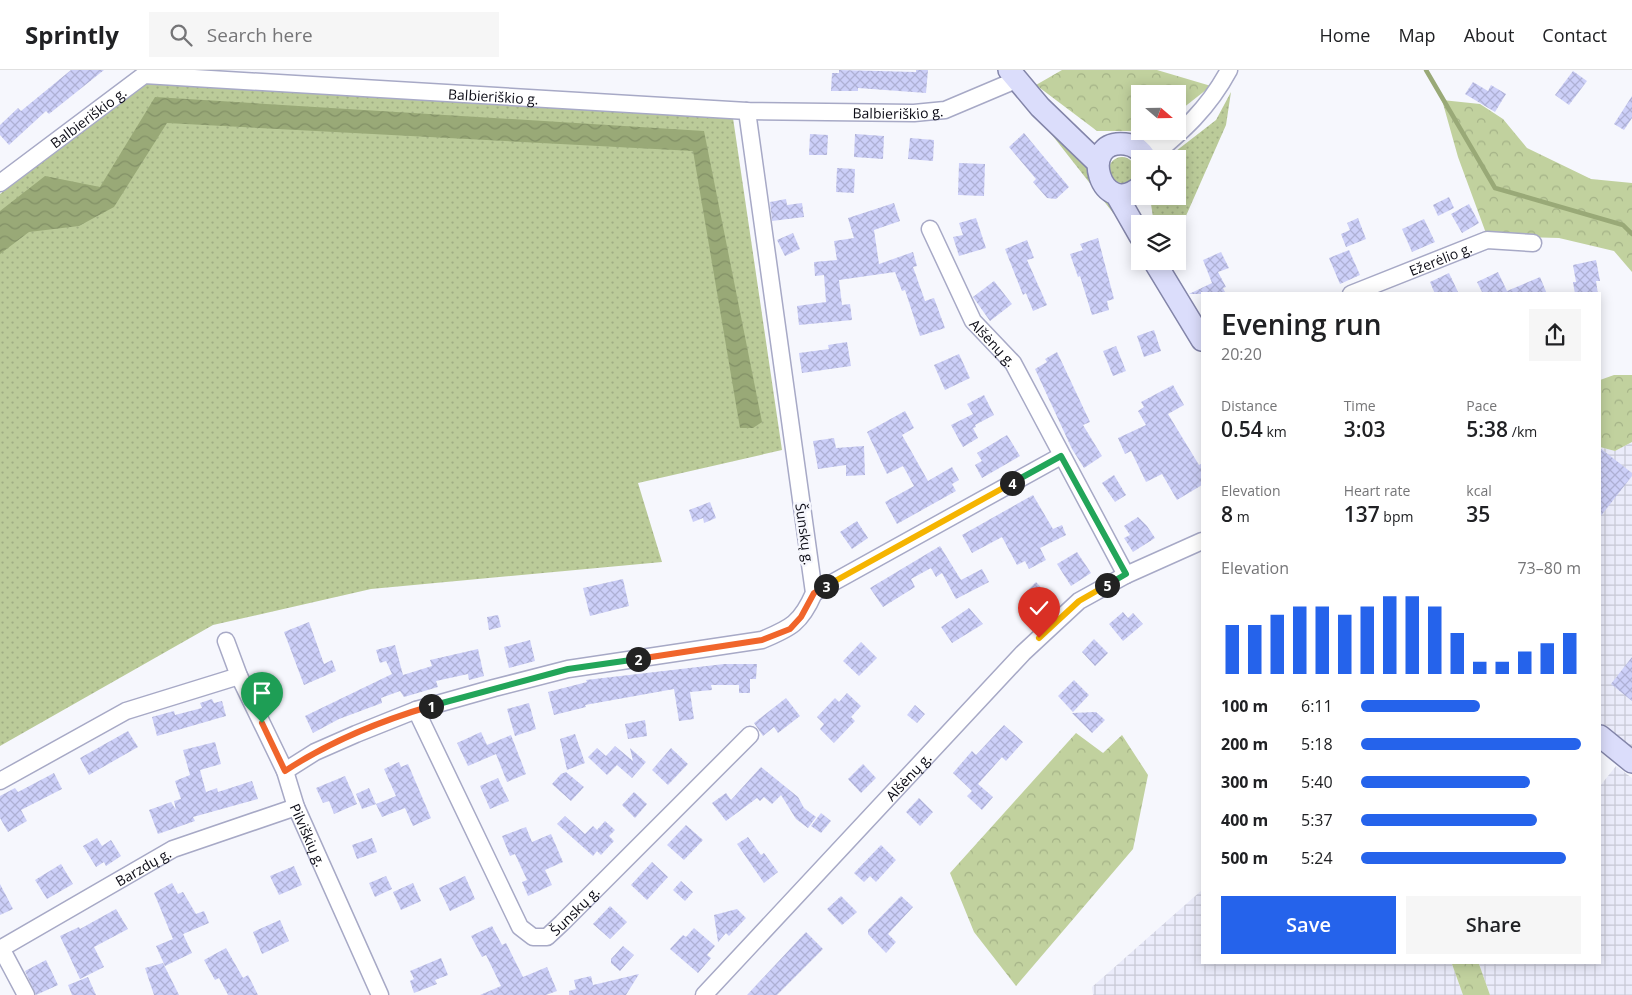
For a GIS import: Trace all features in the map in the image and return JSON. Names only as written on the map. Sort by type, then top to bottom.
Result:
[{"type":"main road","points":[[1013,75],[1040,107],[1098,163]]},
{"type":"main road","points":[[1040,107],[1094,139],[1114,145],[1130,144],[1138,150]]},
{"type":"main road","points":[[1114,145],[1101,156],[1098,163],[1099,179],[1109,190],[1116,194],[1131,220]]},
{"type":"main road","points":[[1116,194],[1131,192]]},
{"type":"main road","points":[[1160,270],[1201,338]]},
{"type":"main road","points":[[1601,737],[1632,762]]},
{"type":"street","points":[[1152,150],[1183,132],[1206,107],[1229,70]]},
{"type":"street","name":"Balbieriškio g.","points":[[0,183],[144,75],[747,111],[914,113],[946,110],[1013,75]]},
{"type":"street","points":[[1186,119],[1206,107]]},
{"type":"street","name":"Šunskų g.","points":[[747,111],[814,593]]},
{"type":"street","points":[[1149,150],[1158,140]]},
{"type":"street","name":"Alšėnų g.","points":[[930,228],[973,321],[1013,363],[1061,456],[1126,574]]},
{"type":"street","name":"Ežerėlio g.","points":[[1356,292],[1488,240],[1533,243]]},
{"type":"street","points":[[285,771],[315,752],[416,710],[568,669],[762,640],[790,629],[801,617],[814,593],[1061,456]]},
{"type":"street","name":"Alšėnų g.","points":[[704,995],[1023,653],[1079,601],[1126,574],[1201,541]]},
{"type":"street","name":"Pilviškių g.","points":[[226,642],[239,676],[285,771],[296,807],[380,995]]},
{"type":"street","points":[[0,781],[126,711],[239,676]]},
{"type":"street","name":"Šunskų g.","points":[[416,710],[520,927],[533,937],[546,937],[562,924],[750,735]]},
{"type":"street","name":"Barzdų g.","points":[[26,995],[1,948],[173,849],[296,807]]},
{"type":"shaded area","points":[[148,83],[733,118],[782,450],[638,483],[662,562],[371,589],[213,625],[0,746],[0,194]]},
{"type":"shaded area","points":[[1231,92],[1226,125],[1186,216],[1153,215],[1151,205],[1186,205],[1186,150],[1177,150],[1216,120]]},
{"type":"shaded area","points":[[1034,112],[1076,148],[1111,200],[1131,236]]},
{"type":"shaded area","points":[[1117,158],[1127,158],[1131,161],[1131,179],[1127,182],[1117,182],[1110,175],[1110,165]]},
{"type":"shaded area","points":[[1632,442],[1632,752],[1601,728],[1601,447],[1615,451]]},
{"type":"shaded area","points":[[1616,766],[1632,778],[1632,995],[1490,995],[1479,964],[1601,964],[1601,785]]},
{"type":"shaded area","points":[[1201,891],[1201,964],[1452,964],[1463,995],[1093,995],[1092,987]]},
{"type":"green space","points":[[1062,70],[1157,70],[1211,86],[1186,106],[1186,85],[1131,85],[1131,131],[1097,131],[1036,85]]},
{"type":"green space","points":[[1442,100],[1480,104],[1503,119],[1527,148],[1591,179],[1632,183],[1632,272],[1614,251],[1559,238],[1487,236],[1458,157]]},
{"type":"green space","points":[[1614,375],[1632,375],[1632,442],[1615,451],[1601,447],[1601,380]]},
{"type":"green space","points":[[1076,733],[1103,753],[1122,735],[1148,775],[1133,849],[1016,986],[974,932],[950,873]]},
{"type":"green space","points":[[1452,964],[1479,964],[1490,995],[1463,995]]},
{"type":"water","points":[[155,97],[704,131],[762,422],[753,428],[740,428],[693,151],[167,123],[114,207],[79,226],[29,232],[0,254],[0,211],[45,176],[100,187]]},
{"type":"building","points":[[71,70],[104,70],[49,114],[46,111],[9,145],[0,135],[0,125],[18,108],[21,111]]},
{"type":"building","points":[[839,70],[916,72],[916,70],[928,70],[926,93],[858,88],[858,91],[831,91],[832,73],[839,73]]},
{"type":"building","points":[[1573,71],[1587,81],[1569,105],[1555,95]]},
{"type":"building","points":[[1473,82],[1488,91],[1491,85],[1506,94],[1495,112],[1465,94]]},
{"type":"building","points":[[1632,96],[1632,118],[1624,130],[1614,124]]},
{"type":"building","points":[[1024,133],[1069,187],[1056,199],[1047,198],[1033,182],[1036,179],[1009,147]]},
{"type":"building","points":[[810,134],[828,135],[827,155],[809,155]]},
{"type":"building","points":[[855,134],[884,136],[883,159],[854,157]]},
{"type":"building","points":[[910,138],[934,140],[933,161],[908,159]]},
{"type":"building","points":[[959,163],[985,164],[984,196],[958,195]]},
{"type":"building","points":[[837,168],[855,169],[854,193],[836,192]]},
{"type":"building","points":[[1449,197],[1454,208],[1438,216],[1433,205]]},
{"type":"building","points":[[786,199],[787,205],[802,203],[804,217],[772,221],[770,202]]},
{"type":"building","points":[[894,203],[900,221],[874,230],[879,264],[913,252],[917,266],[913,267],[925,301],[934,298],[945,328],[920,336],[905,290],[902,291],[895,272],[839,280],[842,305],[850,304],[852,320],[799,325],[797,306],[826,302],[824,275],[815,276],[814,262],[837,260],[834,241],[854,238],[848,218]]},
{"type":"building","points":[[1469,204],[1479,223],[1462,233],[1451,214]]},
{"type":"building","points":[[976,218],[986,248],[959,256],[953,237],[963,235],[959,223]]},
{"type":"building","points":[[1358,218],[1366,239],[1346,247],[1341,234],[1350,230],[1347,223]]},
{"type":"building","points":[[1424,219],[1435,242],[1412,252],[1402,229]]},
{"type":"building","points":[[793,233],[800,249],[785,256],[777,240]]},
{"type":"building","points":[[1098,238],[1114,299],[1107,301],[1109,310],[1092,315],[1080,276],[1078,277],[1070,254],[1083,250],[1080,244]]},
{"type":"building","points":[[1027,240],[1034,258],[1027,260],[1047,305],[1033,311],[1026,293],[1023,295],[1005,249]]},
{"type":"building","points":[[1349,250],[1360,275],[1340,284],[1329,258]]},
{"type":"building","points":[[1221,252],[1229,268],[1218,272],[1226,287],[1223,288],[1225,292],[1189,294],[1212,283],[1203,260]]},
{"type":"building","points":[[1596,260],[1600,281],[1596,281],[1598,292],[1575,292],[1573,282],[1576,282],[1573,265]]},
{"type":"building","points":[[1498,272],[1507,291],[1540,277],[1546,292],[1482,292],[1477,282]]},
{"type":"building","points":[[1449,273],[1458,292],[1434,292],[1430,282]]},
{"type":"building","points":[[994,281],[1012,304],[990,321],[973,297]]},
{"type":"building","points":[[1154,330],[1161,351],[1144,357],[1137,336]]},
{"type":"building","points":[[847,342],[851,366],[802,373],[799,353],[829,349],[828,345]]},
{"type":"building","points":[[1116,346],[1126,371],[1113,376],[1103,351]]},
{"type":"building","points":[[1057,352],[1090,422],[1083,425],[1102,456],[1084,468],[1072,449],[1035,369],[1047,362],[1045,359]]},
{"type":"building","points":[[959,354],[970,378],[945,390],[934,365]]},
{"type":"building","points":[[1173,385],[1184,405],[1168,414],[1199,465],[1201,464],[1201,486],[1177,500],[1162,474],[1146,482],[1131,451],[1125,454],[1118,438],[1146,425],[1138,411],[1144,407],[1141,402]]},
{"type":"building","points":[[984,395],[994,415],[975,425],[976,427],[973,428],[978,438],[963,447],[951,425],[973,414],[967,404]]},
{"type":"building","points":[[905,411],[914,428],[902,435],[928,481],[952,467],[959,480],[952,484],[956,491],[897,524],[885,502],[914,486],[903,466],[887,474],[867,432]]},
{"type":"building","points":[[1007,435],[1020,456],[982,478],[975,465],[982,461],[977,453]]},
{"type":"building","points":[[834,438],[836,448],[864,446],[865,475],[846,476],[846,465],[818,469],[813,441]]},
{"type":"building","points":[[1601,449],[1632,473],[1632,476],[1601,516]]},
{"type":"building","points":[[1114,475],[1126,495],[1115,502],[1102,483]]},
{"type":"building","points":[[1033,495],[1053,529],[1062,525],[1066,535],[1040,548],[1046,560],[1029,569],[1025,561],[1017,565],[1002,537],[972,553],[962,535]]},
{"type":"building","points":[[710,502],[716,518],[704,523],[703,518],[693,522],[689,510]]},
{"type":"building","points":[[1138,517],[1155,538],[1133,552],[1124,538],[1130,535],[1124,526]]},
{"type":"building","points":[[857,521],[868,538],[852,549],[840,532]]},
{"type":"building","points":[[940,546],[961,580],[982,569],[989,582],[956,599],[942,573],[936,577],[931,568],[911,579],[915,587],[883,607],[870,588]]},
{"type":"building","points":[[1077,552],[1091,573],[1071,586],[1057,564]]},
{"type":"building","points":[[623,579],[629,606],[590,616],[583,588]]},
{"type":"building","points":[[1036,582],[1049,596],[1033,611],[1020,598]]},
{"type":"building","points":[[969,608],[983,624],[952,643],[941,627]]},
{"type":"building","points":[[1123,612],[1128,618],[1133,613],[1143,624],[1123,641],[1109,624]]},
{"type":"building","points":[[498,615],[501,627],[489,630],[487,617]]},
{"type":"building","points":[[309,622],[324,664],[332,660],[336,671],[304,685],[284,632]]},
{"type":"building","points":[[1094,639],[1108,653],[1095,666],[1082,652]]},
{"type":"building","points":[[530,640],[535,661],[509,668],[504,647]]},
{"type":"building","points":[[861,642],[877,658],[859,676],[843,661]]},
{"type":"building","points":[[395,645],[403,675],[432,666],[430,660],[478,649],[484,676],[469,680],[468,674],[436,681],[438,687],[404,697],[400,691],[381,698],[382,703],[339,719],[313,733],[305,716],[392,674],[386,661],[380,663],[376,650]]},
{"type":"building","points":[[1632,657],[1632,701],[1611,684]]},
{"type":"building","points":[[724,664],[757,664],[756,679],[750,679],[750,693],[739,693],[739,685],[711,685],[712,690],[690,692],[694,719],[679,721],[674,689],[585,705],[586,707],[554,715],[548,692],[587,682],[586,680]]},
{"type":"building","points":[[1074,680],[1089,695],[1073,712],[1058,696]]},
{"type":"building","points":[[847,693],[861,706],[851,717],[855,721],[834,743],[820,729],[824,724],[817,717],[835,698],[839,702]]},
{"type":"building","points":[[786,698],[800,716],[778,733],[774,727],[763,736],[754,723]]},
{"type":"building","points":[[212,699],[214,703],[222,701],[226,716],[157,736],[152,717],[174,711],[175,715],[202,708],[200,703]]},
{"type":"building","points":[[529,703],[536,729],[515,736],[507,709]]},
{"type":"building","points":[[915,705],[925,714],[917,723],[907,715]]},
{"type":"building","points":[[1096,712],[1105,720],[1092,733],[1072,713]]},
{"type":"building","points":[[645,720],[647,736],[628,739],[625,724]]},
{"type":"building","points":[[1004,725],[1023,742],[1006,761],[1002,757],[978,784],[993,797],[982,810],[967,796],[972,791],[953,773],[972,751],[976,755]]},
{"type":"building","points":[[128,731],[138,747],[89,775],[80,758]]},
{"type":"building","points":[[481,732],[487,745],[511,735],[526,774],[507,782],[496,754],[468,766],[457,743]]},
{"type":"building","points":[[575,734],[585,763],[567,770],[560,739]]},
{"type":"building","points":[[215,742],[221,764],[200,770],[206,792],[217,788],[218,792],[252,781],[258,799],[193,817],[195,821],[158,834],[149,810],[171,802],[176,810],[174,801],[181,799],[175,781],[190,775],[183,750]]},
{"type":"building","points":[[615,746],[633,761],[630,748],[646,762],[632,778],[617,765],[607,775],[588,757],[597,748],[606,756]]},
{"type":"building","points":[[671,748],[688,764],[668,785],[652,770]]},
{"type":"building","points":[[399,762],[401,767],[408,764],[431,818],[413,826],[405,808],[382,817],[376,804],[396,796],[384,769]]},
{"type":"building","points":[[863,764],[876,778],[861,793],[848,779]]},
{"type":"building","points":[[761,767],[798,797],[804,808],[816,817],[808,828],[796,819],[781,795],[772,804],[764,797],[760,801],[757,798],[726,821],[712,803],[726,793],[731,800]]},
{"type":"building","points":[[566,772],[584,787],[571,801],[552,784],[561,774]]},
{"type":"building","points":[[54,773],[62,789],[21,810],[27,821],[8,832],[0,818],[0,796],[15,788],[18,792]]},
{"type":"building","points":[[345,776],[357,804],[334,814],[329,801],[323,803],[316,788]]},
{"type":"building","points":[[498,778],[509,801],[490,809],[480,786]]},
{"type":"building","points":[[369,788],[376,804],[362,809],[356,794]]},
{"type":"building","points":[[634,792],[647,804],[635,818],[622,805]]},
{"type":"building","points":[[919,798],[933,812],[920,826],[906,812]]},
{"type":"building","points":[[821,813],[831,821],[821,833],[811,826]]},
{"type":"building","points":[[565,816],[585,834],[593,826],[597,830],[605,821],[615,830],[609,836],[614,841],[601,855],[597,851],[593,856],[557,824]]},
{"type":"building","points":[[686,825],[703,840],[684,860],[667,845]]},
{"type":"building","points":[[526,827],[532,842],[551,834],[563,862],[545,870],[552,885],[528,896],[522,882],[527,880],[515,854],[510,856],[502,836]]},
{"type":"building","points":[[748,837],[761,855],[764,853],[778,872],[764,883],[737,844]]},
{"type":"building","points":[[97,838],[102,846],[111,840],[121,856],[106,866],[104,862],[96,867],[83,846]]},
{"type":"building","points":[[372,838],[377,852],[357,859],[352,845]]},
{"type":"building","points":[[881,845],[896,860],[876,882],[870,876],[864,882],[854,873]]},
{"type":"building","points":[[652,862],[668,877],[647,900],[631,885]]},
{"type":"building","points":[[61,864],[73,884],[47,899],[35,880]]},
{"type":"building","points":[[294,866],[302,885],[279,895],[270,876]]},
{"type":"building","points":[[386,876],[392,889],[375,897],[369,883]]},
{"type":"building","points":[[465,876],[475,899],[450,911],[439,888]]},
{"type":"building","points":[[681,881],[693,892],[685,901],[673,890]]},
{"type":"building","points":[[172,883],[178,894],[183,892],[196,914],[204,911],[209,923],[183,934],[192,953],[165,966],[156,946],[173,939],[154,893]]},
{"type":"building","points":[[413,883],[421,901],[401,910],[393,892]]},
{"type":"building","points":[[0,884],[13,909],[0,915]]},
{"type":"building","points":[[841,896],[857,912],[842,925],[827,909]]},
{"type":"building","points":[[901,896],[913,907],[888,934],[896,942],[886,953],[868,934],[868,930]]},
{"type":"building","points":[[610,906],[627,922],[610,939],[593,924]]},
{"type":"building","points":[[116,909],[128,929],[94,947],[104,967],[80,979],[60,936],[79,927],[80,929]]},
{"type":"building","points":[[737,909],[746,918],[729,936],[726,933],[718,942],[714,915]]},
{"type":"building","points":[[280,920],[289,941],[262,954],[253,932]]},
{"type":"building","points":[[492,926],[502,945],[506,943],[523,977],[547,967],[557,991],[546,995],[480,995],[501,986],[486,955],[482,957],[471,936]]},
{"type":"building","points":[[694,928],[715,946],[707,955],[711,958],[698,973],[670,949],[683,935],[686,937]]},
{"type":"building","points":[[806,932],[823,949],[777,995],[747,995]]},
{"type":"building","points":[[623,946],[634,955],[620,971],[611,963],[611,959]]},
{"type":"building","points":[[226,948],[243,978],[248,975],[258,995],[228,995],[219,978],[215,980],[204,960]]},
{"type":"building","points":[[441,958],[448,975],[435,980],[437,984],[414,993],[410,981],[414,979],[410,971]]},
{"type":"building","points":[[46,960],[58,985],[36,995],[25,971]]},
{"type":"building","points":[[163,963],[179,995],[154,995],[145,968]]},
{"type":"building","points":[[639,974],[626,995],[569,995],[569,991],[576,989],[574,980],[591,976],[593,985]]},
{"type":"building","points":[[88,977],[96,995],[72,995],[68,985]]},
{"type":"waterway","points":[[1426,70],[1495,188],[1623,225],[1632,234]]},
{"type":"route","points":[[262,723],[285,771],[315,752],[416,710],[494,688],[568,669],[762,640],[790,629],[801,617],[814,593],[1061,456],[1126,574],[1079,601],[1039,638]]}]
